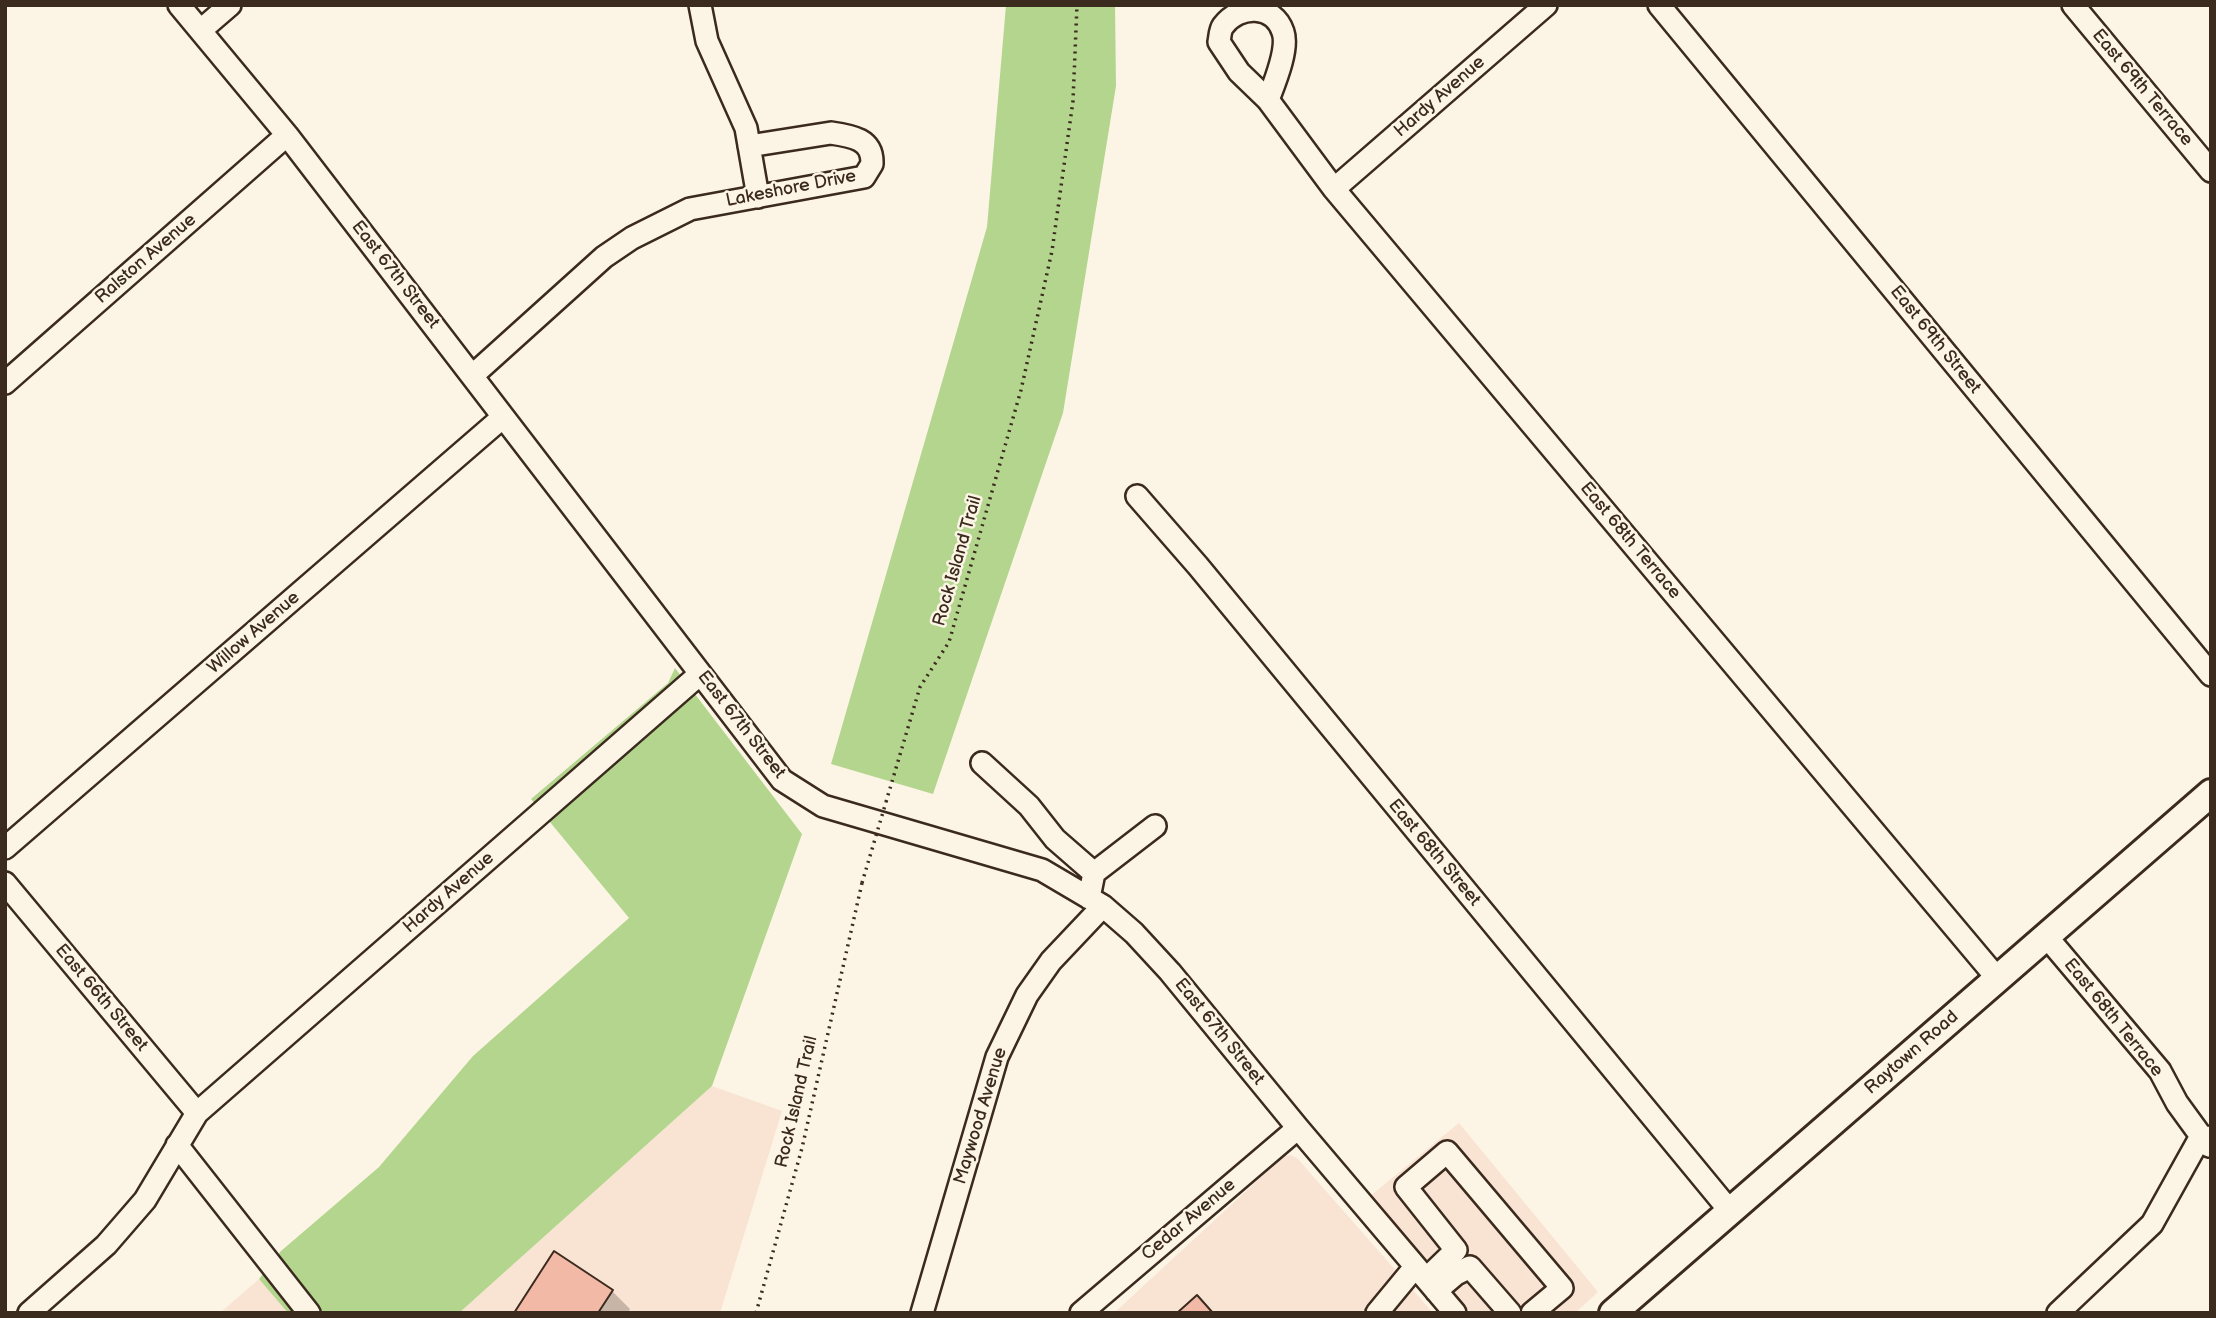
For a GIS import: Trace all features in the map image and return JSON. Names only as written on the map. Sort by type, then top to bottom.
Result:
[{"type":"main road","name":"Raytown Road","points":[[1613,1313],[2211,793]]},
{"type":"street","name":"East 67th Street","points":[[179,5],[287,135],[782,780],[823,806],[1042,870],[1096,902],[1134,933],[1170,972],[1455,1313]]},
{"type":"street","points":[[201,30],[230,5]]},
{"type":"street","points":[[700,5],[708,41],[746,128],[758,197]]},
{"type":"street","name":"Hardy Avenue","points":[[1334,189],[1546,5]]},
{"type":"street","name":"East 69th Street","points":[[1659,5],[2211,675]]},
{"type":"street","name":"East 69th Terrace","points":[[2073,5],[2211,171]]},
{"type":"street","name":"East 68th Terrace","points":[[1268,100],[1334,189],[1997,978]]},
{"type":"street","name":"Lakeshore Drive","points":[[472,376],[604,257],[632,238],[690,209],[864,177],[872,164],[867,145],[861,140],[831,133],[749,146]]},
{"type":"street","name":"Ralston Avenue","points":[[5,383],[287,135]]},
{"type":"street","name":"Willow Avenue","points":[[5,848],[503,417]]},
{"type":"street","name":"East 68th Street","points":[[1137,496],[1198,566],[1730,1211]]},
{"type":"street","name":"Hardy Avenue","points":[[177,1146],[197,1113],[700,674]]},
{"type":"street","points":[[982,762],[1028,806],[1055,839],[1094,873],[1096,902]]},
{"type":"street","points":[[1094,873],[1155,826]]},
{"type":"street","name":"East 66th Street","points":[[5,883],[197,1113]]},
{"type":"street","name":"Maywood Avenue","points":[[922,1313],[997,1057],[1027,995],[1096,902]]},
{"type":"street","name":"East 68th Terrace","points":[[2046,936],[2160,1072],[2177,1103],[2207,1140]]},
{"type":"street","name":"Cedar Avenue","points":[[1081,1313],[1298,1128]]},
{"type":"street","points":[[2058,1313],[2152,1224],[2207,1140]]},
{"type":"street","points":[[29,1313],[106,1245],[145,1200],[177,1146],[309,1313]]},
{"type":"street","points":[[1381,1311],[1426,1279],[1455,1250],[1406,1187],[1447,1152],[1562,1287],[1532,1313]]},
{"type":"street","points":[[1426,1279],[1456,1274],[1470,1267],[1510,1313]]},
{"type":"path","name":"Rock Island Trail","points":[[756,1313],[802,1148],[862,883],[920,687],[949,642],[1021,390],[1052,251],[1073,101],[1077,5]]},
{"type":"shaded area","points":[[712,1086],[782,1111],[720,1313],[459,1313]]},
{"type":"shaded area","points":[[1459,1123],[1598,1292],[1575,1313],[1471,1313],[1369,1197]]},
{"type":"shaded area","points":[[1290,1155],[1297,1158],[1433,1313],[1114,1313],[1283,1157]]},
{"type":"shaded area","points":[[259,1279],[288,1313],[220,1313]]},
{"type":"green space","points":[[1006,5],[1115,5],[1116,86],[1063,413],[933,794],[831,764],[987,227]]},
{"type":"green space","points":[[675,668],[802,834],[712,1086],[459,1313],[288,1313],[259,1279],[281,1251],[379,1167],[473,1056],[629,918],[531,799],[668,683]]},
{"type":"building","points":[[554,1251],[613,1290],[598,1313],[514,1313]]},
{"type":"building","points":[[1197,1295],[1213,1313],[1177,1313]]}]
